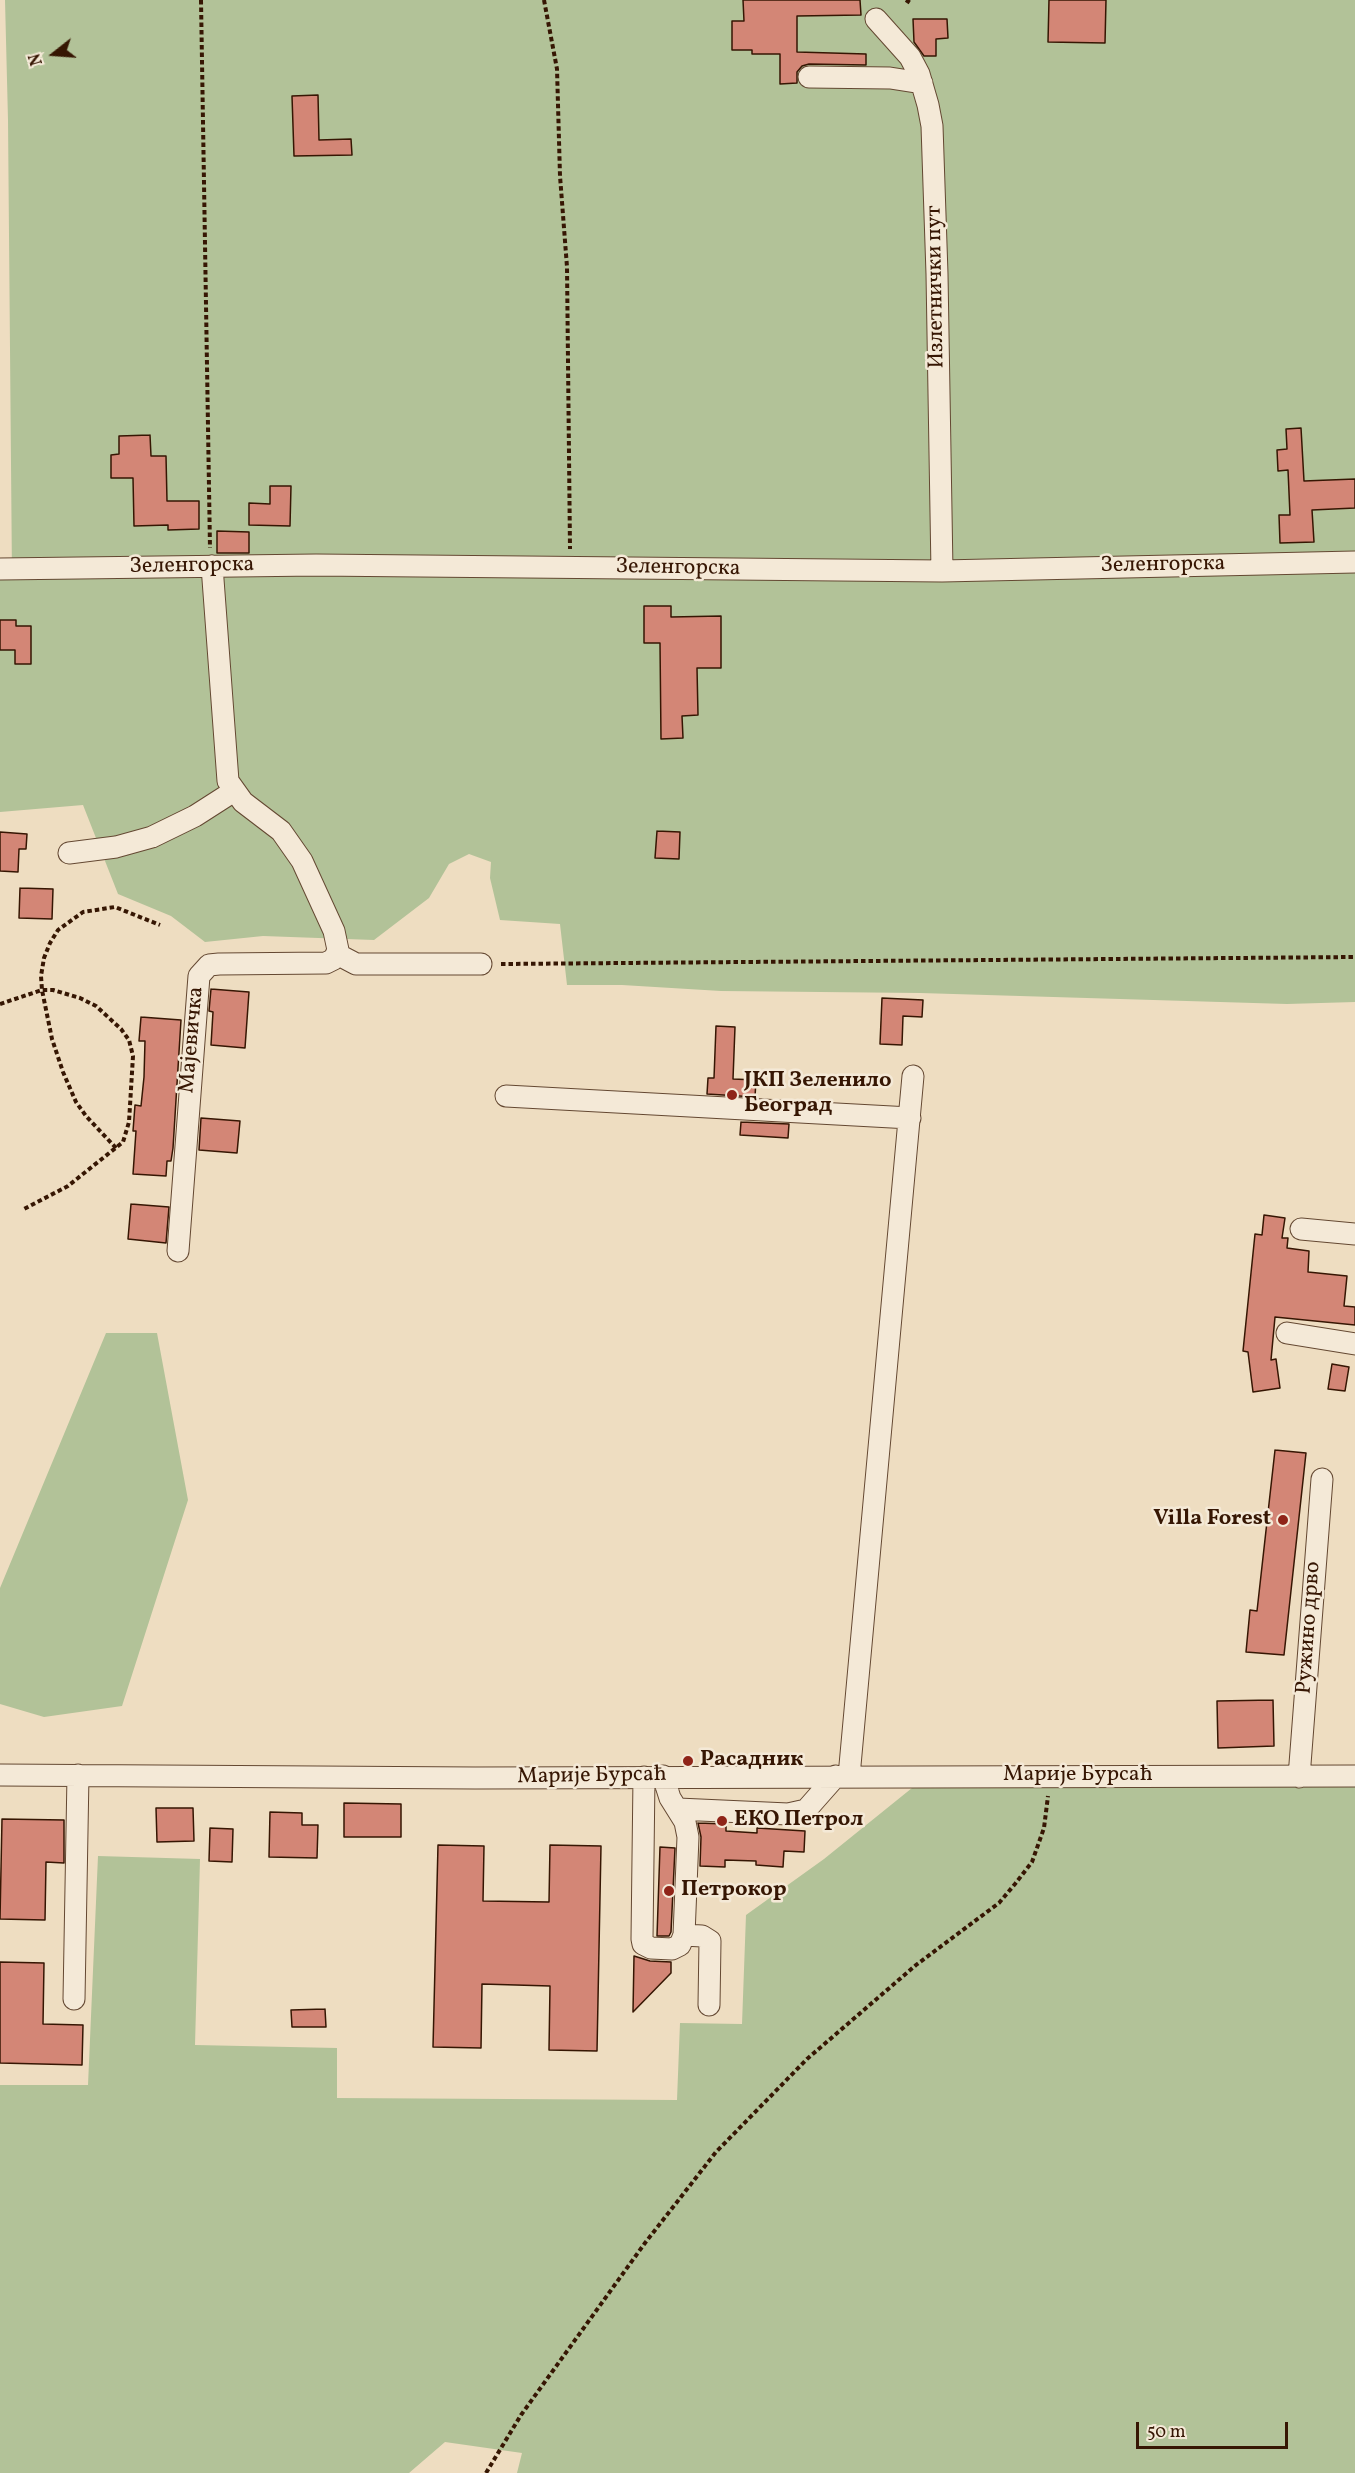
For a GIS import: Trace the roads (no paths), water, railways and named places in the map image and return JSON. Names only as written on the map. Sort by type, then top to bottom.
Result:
[{"type":"street","name":"Излетнички пут","points":[[876,19],[910,57],[922,83],[928,105],[934,159],[942,571]]},
{"type":"street","points":[[809,77],[890,78],[922,83]]},
{"type":"street","name":"Зеленгорска","points":[[0,569],[212,566],[942,571],[1355,562]]},
{"type":"street","points":[[212,566],[226,772],[234,791],[243,802],[278,827],[302,861],[337,938],[337,954],[356,964],[482,964]]},
{"type":"street","points":[[69,853],[116,847],[152,837],[195,816],[234,791]]},
{"type":"street","name":"Мајевичка","points":[[178,1251],[199,976],[209,965],[326,963],[334,959],[337,954]]},
{"type":"street","points":[[678,1809],[788,1814],[806,1810],[842,1776],[913,1076]]},
{"type":"street","points":[[506,1095],[910,1118]]},
{"type":"street","points":[[1301,1229],[1355,1234]]},
{"type":"street","points":[[1287,1333],[1355,1344]]},
{"type":"street","name":"Ружино дрво","points":[[1299,1777],[1322,1479]]},
{"type":"street","name":"Марије Бурсаћ","points":[[0,1761],[45,1774]]},
{"type":"street","name":"Марије Бурсаћ","points":[[0,1775],[463,1778],[1355,1776]]},
{"type":"street","points":[[74,1999],[78,1775]]},
{"type":"street","points":[[653,1777],[678,1809],[685,1822],[688,1837],[684,1935],[680,1945],[672,1949],[651,1948],[643,1944],[642,1939],[653,1777]]},
{"type":"street","points":[[684,1935],[702,1936],[710,1941],[709,2005]]},
{"type":"place","name":"ЈКП Зеленило Београд","points":[[732,1095]]},
{"type":"place","name":"Villa Forest","points":[[1283,1520]]},
{"type":"place","name":"Расадник","points":[[688,1761]]},
{"type":"place","name":"ЕКО Петрол","points":[[722,1821]]},
{"type":"place","name":"Петрокор","points":[[669,1891]]}]
